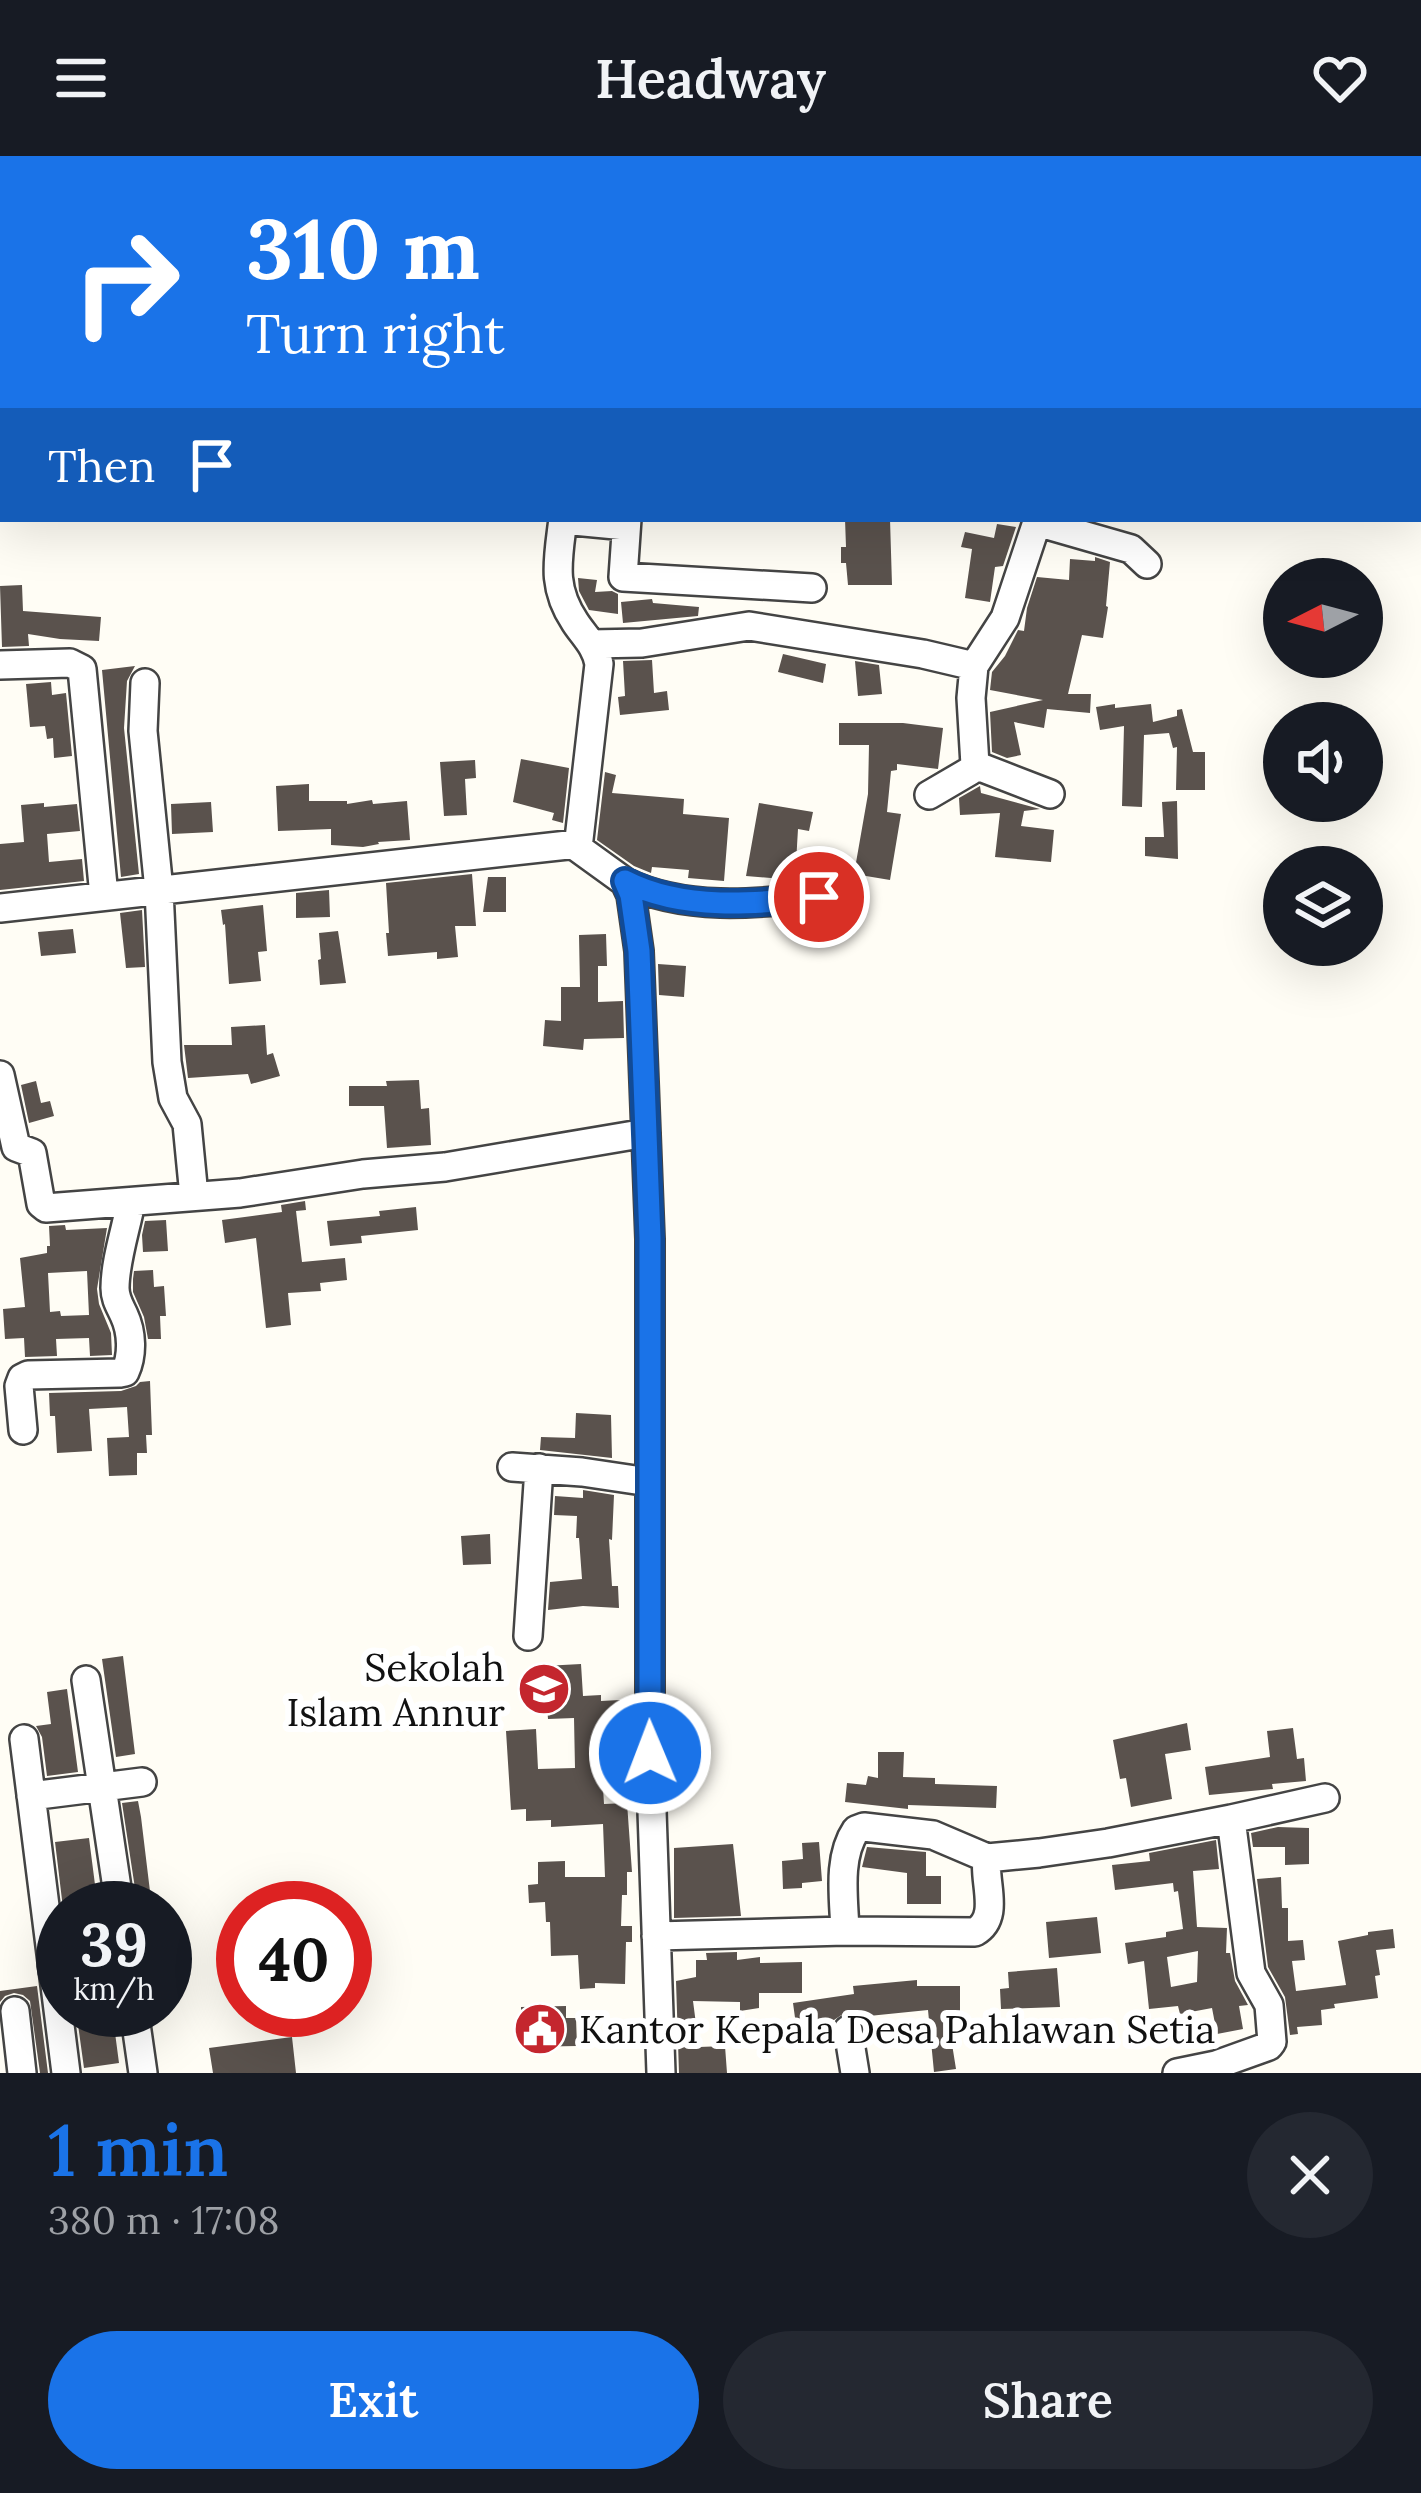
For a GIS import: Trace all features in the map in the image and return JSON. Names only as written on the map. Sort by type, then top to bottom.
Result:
[{"type":"street","points":[[563,522],[557,586],[598,656],[577,844],[580,852],[644,891],[754,904],[819,897]]},
{"type":"street","points":[[626,522],[623,577],[812,588]]},
{"type":"street","points":[[929,796],[975,765],[974,666],[1005,618],[1038,522]]},
{"type":"street","points":[[1041,522],[1131,549],[1147,564]]},
{"type":"street","points":[[591,644],[642,643],[749,626],[974,666]]},
{"type":"street","points":[[0,665],[70,663],[82,670],[104,896]]},
{"type":"street","points":[[145,683],[145,762],[159,890],[168,1074],[173,1098],[187,1124],[194,1196]]},
{"type":"street","points":[[975,765],[1050,794]]},
{"type":"street","points":[[0,908],[577,844]]},
{"type":"street","points":[[625,881],[639,951],[650,1238],[650,1753],[661,2073]]},
{"type":"street","points":[[0,1075],[8,1148],[32,1153],[42,1207],[254,1192],[363,1174],[445,1167],[646,1133]]},
{"type":"street","points":[[23,1430],[22,1378],[120,1373],[129,1365],[131,1339],[115,1286],[131,1202]]},
{"type":"street","points":[[528,1636],[525,1468],[649,1482]]},
{"type":"street","points":[[86,1680],[116,1881]]},
{"type":"street","points":[[17,1757],[31,1796],[66,2073]]},
{"type":"street","points":[[31,1796],[142,1782]]},
{"type":"street","points":[[845,1931],[844,1867],[856,1830],[933,1835],[987,1858],[1108,1843],[1325,1798]]},
{"type":"street","points":[[1177,2073],[1216,2069],[1270,2047],[1273,2035],[1266,1997],[1251,1973],[1231,1819]]},
{"type":"street","points":[[656,1936],[975,1932],[989,1916],[987,1858]]},
{"type":"street","points":[[16,2011],[22,2073]]},
{"type":"street","points":[[848,2030],[855,2073]]},
{"type":"street","points":[[137,2037],[142,2073]]},
{"type":"building","points":[[845,522],[890,522],[892,585],[848,585],[846,563],[841,563],[841,547],[846,547]]},
{"type":"building","points":[[997,524],[1016,527],[1003,566],[995,567],[990,602],[965,598],[972,549],[961,547],[965,532],[994,538]]},
{"type":"building","points":[[1095,557],[1110,562],[1103,638],[1082,635],[1068,694],[1091,694],[1090,713],[1047,709],[1044,728],[1014,722],[1021,755],[1007,758],[992,752],[990,712],[1043,700],[990,690],[992,672],[1018,630],[1024,631],[1037,577],[1069,580],[1070,559],[1095,561]]},
{"type":"building","points":[[578,578],[597,580],[595,592],[618,594],[618,614],[589,610]]},
{"type":"building","points":[[22,585],[23,611],[101,617],[99,641],[28,634],[29,646],[2,647],[0,586]]},
{"type":"building","points":[[652,599],[653,603],[699,607],[698,616],[623,623],[621,602]]},
{"type":"building","points":[[783,654],[826,664],[823,683],[778,672]]},
{"type":"building","points":[[652,660],[654,693],[667,691],[669,710],[620,715],[618,697],[625,696],[623,661]]},
{"type":"building","points":[[855,661],[879,665],[882,694],[858,696]]},
{"type":"building","points":[[135,666],[127,681],[124,728],[139,874],[121,877],[102,670]]},
{"type":"building","points":[[51,682],[52,695],[66,693],[72,756],[54,758],[53,738],[47,739],[45,726],[30,727],[26,684]]},
{"type":"building","points":[[1115,704],[1115,708],[1151,704],[1153,722],[1177,716],[1182,709],[1193,752],[1205,752],[1205,790],[1176,790],[1177,747],[1173,748],[1169,733],[1144,735],[1142,807],[1122,806],[1124,726],[1100,730],[1096,707]]},
{"type":"building","points":[[839,723],[943,728],[938,769],[897,764],[897,770],[891,771],[887,812],[901,814],[890,880],[854,874],[868,794],[869,745],[839,745]]},
{"type":"building","points":[[521,759],[569,768],[563,823],[552,820],[554,813],[513,802]]},
{"type":"building","points":[[475,760],[476,778],[465,779],[467,815],[444,816],[440,762]]},
{"type":"building","points":[[605,772],[616,775],[612,793],[684,799],[683,814],[729,818],[724,881],[688,878],[689,870],[652,867],[651,873],[597,840]]},
{"type":"building","points":[[309,784],[309,801],[407,801],[410,840],[363,847],[331,845],[331,829],[278,831],[276,786]]},
{"type":"building","points":[[980,786],[981,793],[1040,809],[1024,811],[1021,826],[1054,830],[1051,862],[995,857],[1000,813],[960,815],[959,798]]},
{"type":"building","points":[[1177,801],[1178,859],[1145,856],[1145,837],[1164,837],[1162,802]]},
{"type":"building","points":[[211,802],[213,832],[172,834],[171,804]]},
{"type":"building","points":[[44,803],[44,807],[77,804],[80,831],[47,834],[49,862],[82,859],[84,881],[0,890],[0,844],[24,842],[21,805]]},
{"type":"building","points":[[759,803],[813,812],[809,831],[798,829],[795,880],[746,876]]},
{"type":"building","points":[[472,874],[476,926],[455,926],[458,957],[437,959],[437,952],[388,956],[386,883]]},
{"type":"building","points":[[488,877],[506,877],[506,912],[483,912]]},
{"type":"building","points":[[329,890],[330,917],[296,918],[296,893]]},
{"type":"building","points":[[263,905],[267,951],[258,952],[261,981],[229,984],[221,910]]},
{"type":"building","points":[[142,910],[145,967],[126,968],[120,913]]},
{"type":"building","points":[[73,929],[76,953],[41,956],[38,932]]},
{"type":"building","points":[[338,931],[346,983],[320,985],[319,933]]},
{"type":"building","points":[[606,934],[607,966],[598,966],[598,1002],[623,1001],[624,1038],[584,1039],[583,1050],[543,1046],[545,1020],[561,1021],[561,987],[580,987],[579,935]]},
{"type":"building","points":[[658,964],[686,966],[684,997],[659,995]]},
{"type":"building","points":[[265,1025],[267,1055],[273,1053],[280,1076],[251,1084],[248,1074],[188,1078],[184,1045],[232,1045],[231,1027]]},
{"type":"building","points":[[419,1080],[421,1109],[429,1108],[431,1145],[387,1148],[384,1106],[349,1106],[349,1086]]},
{"type":"building","points":[[36,1081],[41,1103],[50,1101],[54,1116],[29,1123],[21,1085]]},
{"type":"building","points":[[305,1201],[306,1210],[296,1211],[302,1262],[345,1258],[347,1280],[320,1283],[321,1291],[288,1293],[291,1325],[266,1328],[256,1238],[225,1243],[222,1220],[282,1212],[281,1205]]},
{"type":"building","points":[[416,1207],[418,1230],[361,1236],[362,1243],[330,1246],[327,1221]]},
{"type":"building","points":[[166,1220],[168,1251],[143,1252],[145,1221]]},
{"type":"building","points":[[49,1226],[107,1228],[97,1289],[111,1333],[112,1355],[90,1356],[89,1338],[56,1339],[57,1356],[25,1357],[24,1338],[5,1339],[3,1309],[25,1307],[20,1258],[47,1253]],"holes":[[[87,1271],[89,1315],[50,1312],[48,1273]]]},
{"type":"building","points":[[153,1270],[154,1287],[164,1286],[166,1316],[160,1316],[161,1339],[148,1339],[133,1292],[134,1271]]},
{"type":"building","points":[[150,1381],[152,1435],[146,1435],[147,1453],[137,1453],[137,1475],[109,1476],[107,1438],[129,1437],[127,1407],[89,1409],[92,1451],[57,1453],[49,1393],[121,1391]]},
{"type":"building","points":[[576,1413],[611,1415],[612,1458],[540,1450],[541,1437],[575,1438]]},
{"type":"building","points":[[583,1490],[614,1495],[609,1539],[612,1586],[618,1586],[619,1608],[548,1610],[550,1582],[582,1579],[577,1516],[554,1515],[555,1496],[583,1498]]},
{"type":"building","points":[[490,1534],[491,1564],[463,1565],[461,1536]]},
{"type":"building","points":[[123,1656],[135,1754],[116,1757],[102,1659]]},
{"type":"building","points":[[581,1664],[583,1696],[620,1700],[623,1754],[601,1755],[604,1804],[627,1803],[632,1872],[627,1872],[627,1895],[622,1895],[621,1926],[632,1926],[632,1942],[626,1942],[625,1984],[595,1983],[595,1988],[580,1989],[578,1955],[551,1956],[545,1902],[529,1903],[528,1885],[538,1884],[538,1862],[565,1861],[565,1877],[605,1877],[603,1824],[551,1827],[551,1820],[526,1821],[526,1809],[511,1810],[506,1731],[536,1729],[538,1769],[575,1768],[574,1718],[548,1719],[544,1666]]},
{"type":"building","points":[[67,1689],[78,1772],[47,1776],[36,1726],[51,1724],[47,1692]]},
{"type":"building","points":[[1187,1723],[1191,1750],[1165,1754],[1172,1799],[1131,1807],[1113,1740]]},
{"type":"building","points":[[1293,1728],[1306,1781],[1209,1795],[1205,1767],[1270,1757],[1267,1731]]},
{"type":"building","points":[[878,1752],[904,1752],[903,1777],[935,1778],[935,1784],[997,1786],[996,1808],[908,1805],[908,1809],[845,1802],[847,1783],[866,1785],[868,1776],[878,1778]]},
{"type":"building","points":[[138,1801],[148,1881],[134,1881],[122,1803]]},
{"type":"building","points":[[1278,1827],[1309,1828],[1309,1864],[1285,1865],[1285,1847],[1253,1847],[1251,1833]]},
{"type":"building","points":[[89,1838],[95,1881],[60,1881],[55,1842]]},
{"type":"building","points":[[1216,1840],[1219,1869],[1193,1871],[1197,1927],[1227,1928],[1226,1953],[1230,1953],[1235,1981],[1248,2005],[1239,2006],[1243,2029],[1217,2034],[1212,2008],[1180,2014],[1178,2006],[1149,2009],[1144,1961],[1128,1964],[1125,1943],[1166,1937],[1166,1932],[1183,1929],[1178,1891],[1174,1892],[1173,1883],[1115,1890],[1112,1865],[1150,1861],[1149,1853]],"holes":[[[1198,1951],[1197,1982],[1171,1987],[1167,1957]]]},
{"type":"building","points":[[819,1842],[822,1881],[783,1889],[782,1861],[803,1859],[802,1843]]},
{"type":"building","points":[[733,1844],[741,1916],[674,1918],[674,1848]]},
{"type":"building","points":[[867,1847],[926,1852],[926,1876],[941,1876],[941,1904],[907,1904],[907,1873],[862,1867]]},
{"type":"building","points":[[1281,1877],[1288,1941],[1303,1940],[1305,1960],[1292,1961],[1296,1991],[1346,1985],[1338,1941],[1393,1929],[1395,1948],[1376,1950],[1378,1998],[1334,2004],[1335,2008],[1321,2010],[1322,2025],[1297,2027],[1298,2034],[1290,2035],[1285,1997],[1268,1967],[1257,1879]]},
{"type":"building","points":[[1097,1917],[1101,1953],[1049,1958],[1046,1922]]},
{"type":"building","points":[[737,1952],[737,1960],[760,1957],[760,1963],[802,1962],[802,1993],[759,1993],[759,2008],[740,2011],[740,2002],[693,2001],[699,2047],[725,2046],[727,2073],[679,2073],[676,1981],[696,1977],[696,1960],[707,1960],[706,1953]]},
{"type":"building","points":[[1057,1968],[1060,2007],[1001,2009],[1000,1989],[1009,1988],[1008,1972]]},
{"type":"building","points":[[917,1980],[917,1986],[960,1986],[960,2016],[956,2016],[960,2043],[952,2044],[956,2069],[934,2072],[928,2010],[859,2017],[846,2012],[834,2020],[796,2025],[793,2003],[854,1994],[853,1986]]},
{"type":"building","points":[[36,1986],[36,2037],[43,2037],[48,2073],[40,2073],[30,2001],[14,1993],[0,2002],[0,1991]]},
{"type":"building","points":[[566,2006],[566,2018],[576,2018],[577,2046],[521,2047],[521,2007]]},
{"type":"building","points":[[80,2037],[116,2037],[119,2063],[84,2068]]},
{"type":"building","points":[[292,2037],[296,2073],[213,2073],[209,2048]]},
{"type":"place","name":"Sekolah Islam Annur","points":[[544,1689]]},
{"type":"place","name":"Kantor Kepala Desa Pahlawan Setia","points":[[540,2029]]},
{"type":"route","points":[[650,1753],[650,1238],[639,951],[625,881],[644,891],[697,900],[754,904],[819,897]]}]
